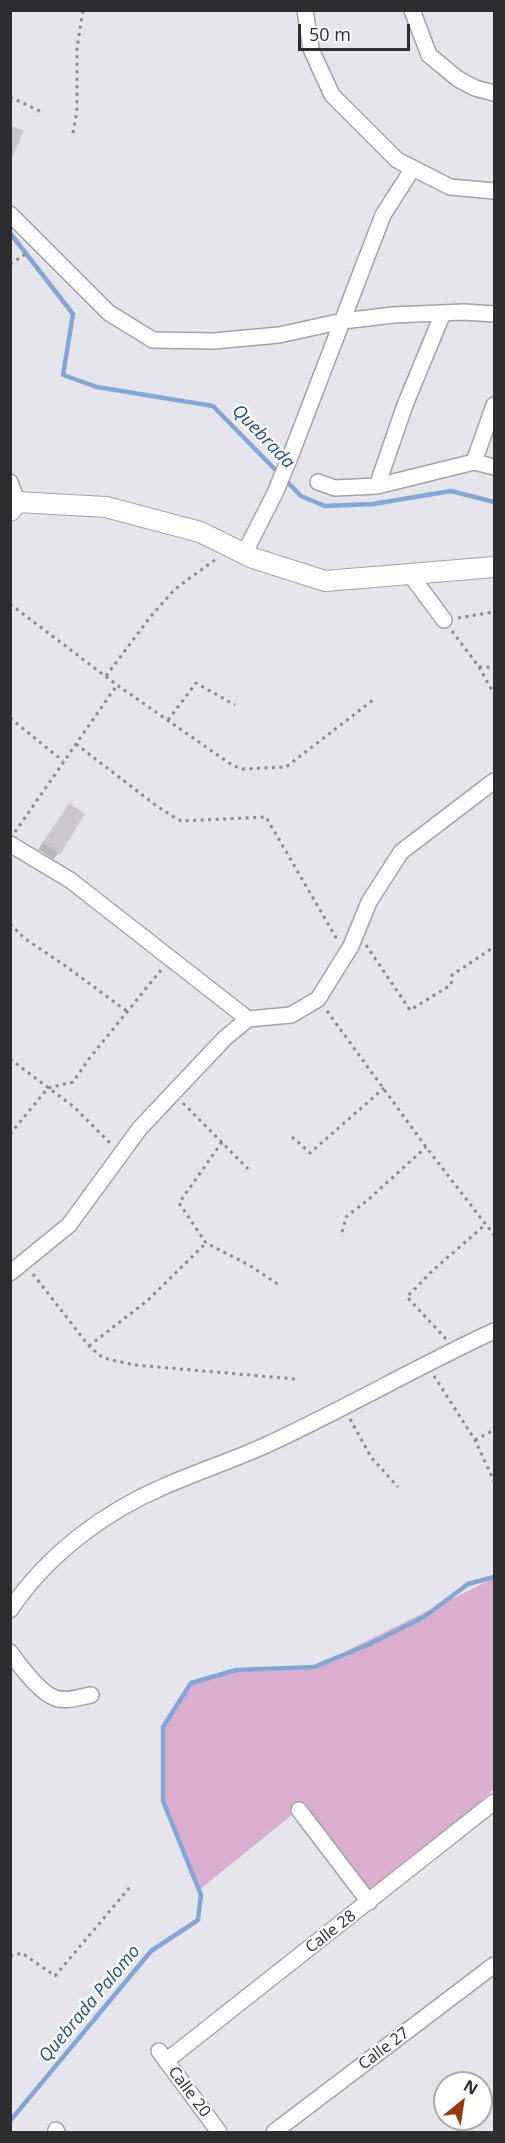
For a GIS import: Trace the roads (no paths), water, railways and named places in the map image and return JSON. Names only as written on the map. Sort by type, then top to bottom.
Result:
[{"type":"street","points":[[305,10],[311,49],[332,95],[396,160],[450,187],[495,191]]},
{"type":"street","points":[[412,10],[429,55],[458,79],[475,88],[495,93]]},
{"type":"street","points":[[238,551],[275,493],[383,216],[413,168]]},
{"type":"street","points":[[10,214],[109,313],[153,340],[214,341],[279,335],[343,321],[393,315],[495,314]]},
{"type":"street","points":[[377,486],[405,405],[443,313]]},
{"type":"street","points":[[474,462],[495,405]]},
{"type":"street","points":[[318,482],[335,488],[377,486],[474,462],[495,467]]},
{"type":"street","points":[[10,482],[14,507],[106,507],[200,532],[238,551],[325,581],[495,567]]},
{"type":"street","points":[[410,574],[444,620]]},
{"type":"street","points":[[10,1273],[69,1225],[140,1128],[225,1038],[248,1019],[291,1015],[318,999],[351,946],[369,902],[401,852],[495,781]]},
{"type":"street","points":[[10,844],[70,880],[248,1019]]},
{"type":"street","points":[[10,1610],[46,1565],[104,1518],[163,1487],[261,1448],[495,1331]]},
{"type":"street","points":[[10,1652],[23,1672],[52,1697],[68,1700],[91,1695]]},
{"type":"street","name":"Calle 28","points":[[163,2056],[369,1902],[495,1802]]},
{"type":"street","points":[[298,1810],[369,1902]]},
{"type":"street","name":"Calle 27","points":[[274,2133],[495,1965]]},
{"type":"street","name":"Calle 20","points":[[163,2056],[219,2133]]},
{"type":"waterway","name":"Quebrada","points":[[10,233],[73,314],[63,375],[97,387],[213,406],[301,496],[325,506],[373,504],[451,491],[494,502]]},
{"type":"waterway","name":"Quebrada Palomo","points":[[10,2121],[151,1951],[198,1920],[201,1895],[163,1801],[163,1727],[191,1683],[236,1670],[314,1667],[370,1644],[424,1617],[468,1584],[494,1577]]}]
